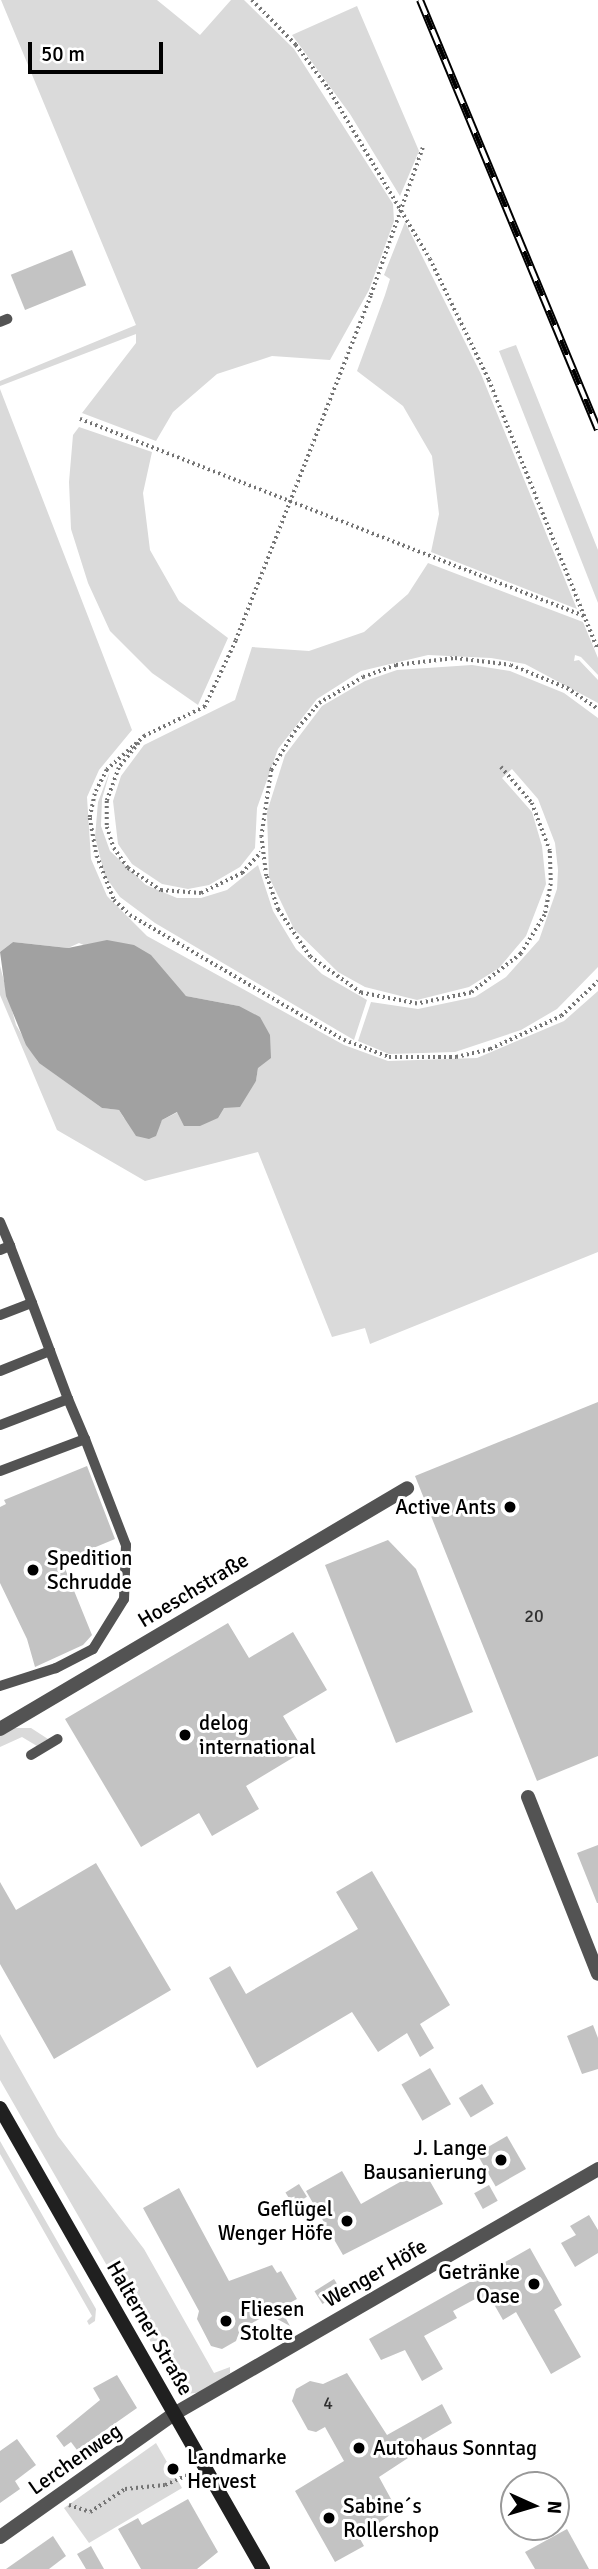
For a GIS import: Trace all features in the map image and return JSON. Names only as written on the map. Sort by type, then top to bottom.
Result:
[{"type":"main road","name":"Halterner Straße","points":[[0,2108],[263,2569]]},
{"type":"street","name":"Hoeschstraße","points":[[0,1729],[407,1488]]},
{"type":"street","points":[[527,1797],[598,1974]]},
{"type":"street","name":"Wenger Höfe","points":[[174,2414],[598,2169]]},
{"type":"street","name":"Lerchenweg","points":[[0,2538],[174,2414]]},
{"type":"lane","points":[[0,1222],[5,1248],[32,1303],[126,1545],[124,1599],[93,1649],[56,1668],[0,1686]]},
{"type":"lane","points":[[0,1315],[32,1303]]},
{"type":"lane","points":[[0,1371],[50,1351]]},
{"type":"lane","points":[[0,1425],[68,1399]]},
{"type":"lane","points":[[0,1471],[85,1439]]},
{"type":"lane","points":[[31,1755],[58,1739]]},
{"type":"path","points":[[252,0],[296,45],[328,88],[403,208],[489,380],[598,650]]},
{"type":"path","points":[[423,148],[403,208],[291,502],[205,708],[145,736],[107,770],[95,794],[90,818],[102,877],[114,900],[151,929],[344,1040],[389,1057],[456,1057],[524,1036],[561,1016],[598,981]]},
{"type":"path","points":[[80,419],[584,616]]},
{"type":"path","points":[[501,767],[519,784],[540,817],[550,851],[551,884],[541,922],[521,954],[471,993],[417,1004],[361,993],[335,976],[290,933],[278,910],[261,852],[262,811],[271,771],[294,732],[319,703],[363,677],[434,659],[475,659],[541,676],[598,709]]},
{"type":"path","points":[[145,736],[119,768],[107,801],[114,848],[128,868],[161,890],[201,893],[242,873],[261,852]]},
{"type":"path","points":[[53,2500],[90,2512],[125,2488],[164,2485],[187,2475]]},
{"type":"shaded area","points":[[1,0],[157,0],[200,35],[231,0],[244,0],[294,49],[393,204],[394,221],[369,290],[330,360],[272,356],[217,374],[173,412],[156,441],[82,413],[136,343],[136,334],[0,386],[0,381],[136,325]]},
{"type":"shaded area","points":[[357,6],[419,151],[400,196],[350,114],[292,35]]},
{"type":"shaded area","points":[[405,222],[481,374],[577,609],[431,552],[439,514],[432,456],[403,406],[357,371],[390,279],[384,275]]},
{"type":"shaded area","points":[[516,345],[598,550],[598,603],[499,351]]},
{"type":"shaded area","points":[[0,389],[132,730],[99,770],[87,797],[91,859],[107,896],[147,936],[344,1045],[388,1061],[477,1058],[564,1021],[598,991],[598,1252],[370,1344],[365,1328],[332,1337],[258,1152],[145,1181],[57,1130],[0,995],[0,966],[16,1025],[38,1062],[102,1108],[119,1110],[124,1118],[157,1130],[162,1120],[178,1112],[224,1108],[256,1081],[258,1068],[239,1006],[186,996],[175,985],[79,943],[68,948],[13,942],[0,952]]},
{"type":"shaded area","points":[[79,427],[152,452],[143,493],[150,550],[179,601],[228,638],[198,705],[152,673],[110,631],[88,583],[71,529],[69,482],[73,435]]},
{"type":"shaded area","points":[[428,563],[583,622],[598,658],[598,675],[581,657],[575,655],[574,661],[579,660],[598,680],[598,703],[525,664],[491,658],[428,655],[361,671],[317,699],[278,749],[257,808],[255,848],[240,867],[209,885],[188,889],[162,884],[132,864],[118,844],[113,801],[121,776],[144,745],[235,700],[252,647],[309,651],[364,632],[408,594]]},
{"type":"shaded area","points":[[472,665],[510,671],[564,693],[598,718],[598,967],[557,1009],[521,1030],[455,1052],[389,1054],[358,1041],[371,1002],[418,1009],[475,997],[506,977],[539,940],[557,889],[558,870],[555,843],[538,799],[512,769],[502,778],[532,812],[542,846],[546,884],[526,936],[499,968],[469,987],[417,1000],[365,987],[338,972],[294,929],[269,877],[267,812],[285,755],[322,706],[365,681],[397,670]]},
{"type":"shaded area","points":[[110,771],[102,799],[101,826],[110,851],[146,885],[177,898],[201,898],[227,890],[258,865],[273,911],[296,949],[322,974],[367,1000],[354,1040],[155,923],[120,897],[105,876],[95,837],[98,802]]},
{"type":"shaded area","points":[[107,940],[134,945],[151,955],[186,996],[239,1006],[260,1017],[270,1035],[271,1058],[258,1068],[256,1081],[240,1107],[224,1108],[218,1118],[200,1126],[184,1126],[177,1112],[162,1120],[156,1136],[149,1139],[136,1136],[119,1110],[102,1108],[39,1063],[26,1045],[6,996],[0,952],[13,942],[68,948]]},
{"type":"shaded area","points":[[13,1728],[31,1728],[48,1739],[37,1746],[22,1737],[0,1747],[0,1736]]},
{"type":"shaded area","points":[[0,2034],[58,2136],[144,2249],[214,2373],[230,2367],[230,2373],[203,2392],[187,2394],[159,2356],[0,2080]]},
{"type":"shaded area","points":[[0,2141],[96,2309],[95,2321],[89,2325],[87,2321],[92,2316],[0,2154]]},
{"type":"shaded area","points":[[156,2443],[182,2488],[89,2543],[64,2508]]},
{"type":"building","points":[[72,250],[86,285],[25,310],[11,275]]},
{"type":"building","points":[[598,1402],[598,1756],[537,1781],[415,1476]]},
{"type":"building","name":"Spedition Schrudde","points":[[87,1466],[115,1539],[62,1561],[92,1635],[83,1645],[35,1667],[27,1639],[0,1583],[0,1507],[6,1504],[4,1500]]},
{"type":"building","points":[[388,1540],[416,1569],[473,1712],[396,1743],[325,1565]]},
{"type":"building","name":"delog international","points":[[228,1623],[249,1658],[293,1632],[327,1690],[283,1716],[304,1751],[246,1786],[259,1809],[212,1836],[199,1813],[141,1847],[65,1719]]},
{"type":"building","points":[[598,1845],[598,1903],[597,1903],[577,1853]]},
{"type":"building","points":[[96,1863],[171,1990],[54,2059],[0,1964],[0,1882],[16,1910]]},
{"type":"building","points":[[372,1871],[450,2005],[420,2024],[434,2048],[420,2057],[407,2033],[378,2052],[352,2012],[257,2068],[209,1978],[230,1966],[246,1994],[358,1929],[336,1892]]},
{"type":"building","points":[[593,2025],[598,2038],[598,2069],[582,2074],[567,2036]]},
{"type":"building","points":[[430,2068],[451,2104],[422,2121],[401,2084]]},
{"type":"building","points":[[482,2084],[494,2104],[471,2118],[459,2098]]},
{"type":"building","name":"J. Lange Bausanierung","points":[[507,2136],[526,2169],[496,2186],[477,2154]]},
{"type":"building","points":[[423,2169],[443,2204],[343,2255],[306,2191],[342,2171],[361,2204]]},
{"type":"building","points":[[299,2184],[307,2197],[293,2205],[285,2192]]},
{"type":"building","points":[[489,2185],[498,2201],[483,2209],[474,2193]]},
{"type":"building","points":[[179,2188],[229,2281],[272,2265],[277,2273],[281,2271],[297,2299],[280,2308],[290,2326],[268,2314],[240,2330],[236,2341],[222,2349],[211,2346],[197,2319],[199,2311],[143,2208]]},
{"type":"building","points":[[589,2215],[598,2230],[598,2253],[575,2267],[561,2243],[576,2235],[570,2226]]},
{"type":"building","points":[[530,2248],[562,2305],[554,2310],[581,2357],[551,2374],[516,2312],[503,2320],[491,2299],[480,2305],[477,2298],[453,2311],[457,2318],[424,2336],[443,2369],[422,2381],[405,2350],[381,2360],[369,2339]]},
{"type":"building","points":[[334,2279],[342,2292],[322,2304],[314,2291]]},
{"type":"building","points":[[347,2373],[387,2435],[442,2404],[452,2423],[404,2451],[408,2458],[379,2477],[397,2510],[359,2537],[364,2546],[335,2562],[295,2491],[344,2461],[325,2427],[316,2432],[308,2430],[292,2401],[296,2389],[310,2381],[323,2384]]},
{"type":"building","points":[[117,2375],[137,2408],[77,2450],[71,2442],[64,2447],[56,2436],[100,2400],[93,2388]]},
{"type":"building","points":[[17,2439],[36,2465],[15,2481],[20,2489],[0,2503],[0,2451]]},
{"type":"building","points":[[188,2499],[218,2552],[197,2569],[141,2569],[118,2529],[138,2518],[142,2525]]},
{"type":"building","points":[[570,2534],[589,2569],[535,2569],[525,2552],[545,2541],[570,2541]]},
{"type":"building","points":[[53,2536],[66,2556],[49,2569],[6,2569]]},
{"type":"building","points":[[91,2546],[104,2569],[86,2569],[77,2554]]},
{"type":"railway","points":[[420,0],[598,430]]},
{"type":"place","name":"Active Ants","points":[[510,1507]]},
{"type":"place","name":"Spedition Schrudde","points":[[33,1570]]},
{"type":"place","name":"delog international","points":[[185,1735]]},
{"type":"place","name":"J. Lange Bausanierung","points":[[501,2160]]},
{"type":"place","name":"Geflügel Wenger Höfe","points":[[347,2221]]},
{"type":"place","name":"Getränke Oase","points":[[534,2284]]},
{"type":"place","name":"Fliesen Stolte","points":[[226,2321]]},
{"type":"place","name":"Autohaus Sonntag","points":[[359,2448]]},
{"type":"place","name":"Landmarke Hervest","points":[[173,2469]]},
{"type":"place","name":"Sabine´s Rollershop","points":[[329,2518]]}]
